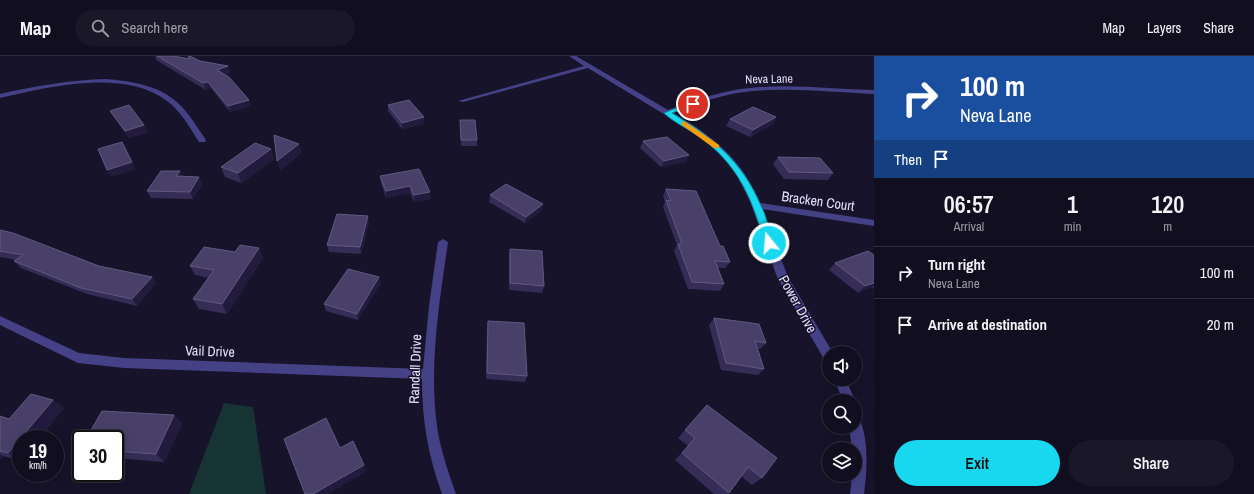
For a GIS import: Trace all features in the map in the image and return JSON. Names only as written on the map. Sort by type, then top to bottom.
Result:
[{"type":"street","name":"Power Drive","points":[[572,56],[693,128],[722,152],[734,165],[758,206],[769,243],[786,283],[822,346]]},
{"type":"street","points":[[461,101],[589,66]]},
{"type":"street","points":[[0,96],[34,88],[62,84],[104,82],[130,84],[149,88],[166,96],[177,106],[202,140]]},
{"type":"street","name":"Neva Lane","points":[[667,113],[730,92],[745,90],[768,89],[874,92]]},
{"type":"street","name":"Bracken Court","points":[[758,206],[874,223]]},
{"type":"street","name":"Randall Drive","points":[[443,242],[430,332],[428,374],[429,413],[434,450],[449,494]]},
{"type":"street","name":"Vail Drive","points":[[0,320],[78,358],[124,363],[428,374]]},
{"type":"street","points":[[857,434],[859,483],[857,494]]},
{"type":"green space","points":[[224,403],[253,407],[266,494],[189,494]]},
{"type":"building","points":[[157,56],[173,56],[190,59],[188,56],[190,56],[200,61],[228,66],[217,70],[229,77],[249,100],[228,106],[208,82],[203,83]]},
{"type":"building","points":[[409,100],[424,117],[402,123],[388,105]]},
{"type":"building","points":[[129,105],[144,125],[125,131],[110,111]]},
{"type":"building","points":[[753,107],[776,117],[753,130],[730,119]]},
{"type":"building","points":[[460,120],[475,120],[477,140],[461,140]]},
{"type":"building","points":[[274,135],[299,144],[277,161]]},
{"type":"building","points":[[667,137],[689,155],[664,161],[643,141]]},
{"type":"building","points":[[122,142],[132,162],[107,170],[98,149]]},
{"type":"building","points":[[255,143],[271,149],[238,173],[221,167]]},
{"type":"building","points":[[778,157],[820,158],[833,173],[789,172]]},
{"type":"building","points":[[419,169],[430,192],[414,195],[410,186],[386,191],[380,176]]},
{"type":"building","points":[[161,171],[180,171],[176,176],[199,177],[190,192],[147,191]]},
{"type":"building","points":[[506,184],[543,204],[526,217],[490,195]]},
{"type":"building","points":[[666,189],[696,191],[720,246],[723,246],[730,262],[715,261],[724,284],[692,282],[678,244],[682,244],[666,200],[671,201]]},
{"type":"building","points":[[337,214],[368,216],[360,247],[327,245]]},
{"type":"building","points":[[0,230],[13,233],[99,266],[152,277],[132,299],[81,288],[14,261],[23,255],[0,251]]},
{"type":"building","points":[[240,245],[259,248],[222,304],[193,299],[214,270],[190,266],[204,247],[235,252]]},
{"type":"building","points":[[510,249],[542,251],[544,286],[510,283]]},
{"type":"building","points":[[868,251],[874,255],[874,283],[865,286],[835,263]]},
{"type":"building","points":[[348,269],[379,277],[357,314],[324,304]]},
{"type":"building","points":[[714,318],[759,324],[766,343],[755,341],[764,369],[726,363]]},
{"type":"building","points":[[488,321],[524,323],[527,376],[487,373]]},
{"type":"building","points":[[31,394],[53,400],[28,430],[12,430],[12,448],[8,453],[0,451],[0,416],[9,419]]},
{"type":"building","points":[[707,405],[777,458],[762,478],[748,467],[729,493],[682,453],[695,438],[685,430]]},
{"type":"building","points":[[102,411],[174,415],[156,454],[124,452],[124,430],[91,430]]},
{"type":"building","points":[[326,418],[340,448],[353,441],[364,465],[313,494],[305,494],[284,439]]},
{"type":"slow traffic","points":[[684,123],[693,128],[717,147]]},
{"type":"route","points":[[693,104],[667,113],[693,128],[712,142],[734,165],[758,206],[769,243]]}]
